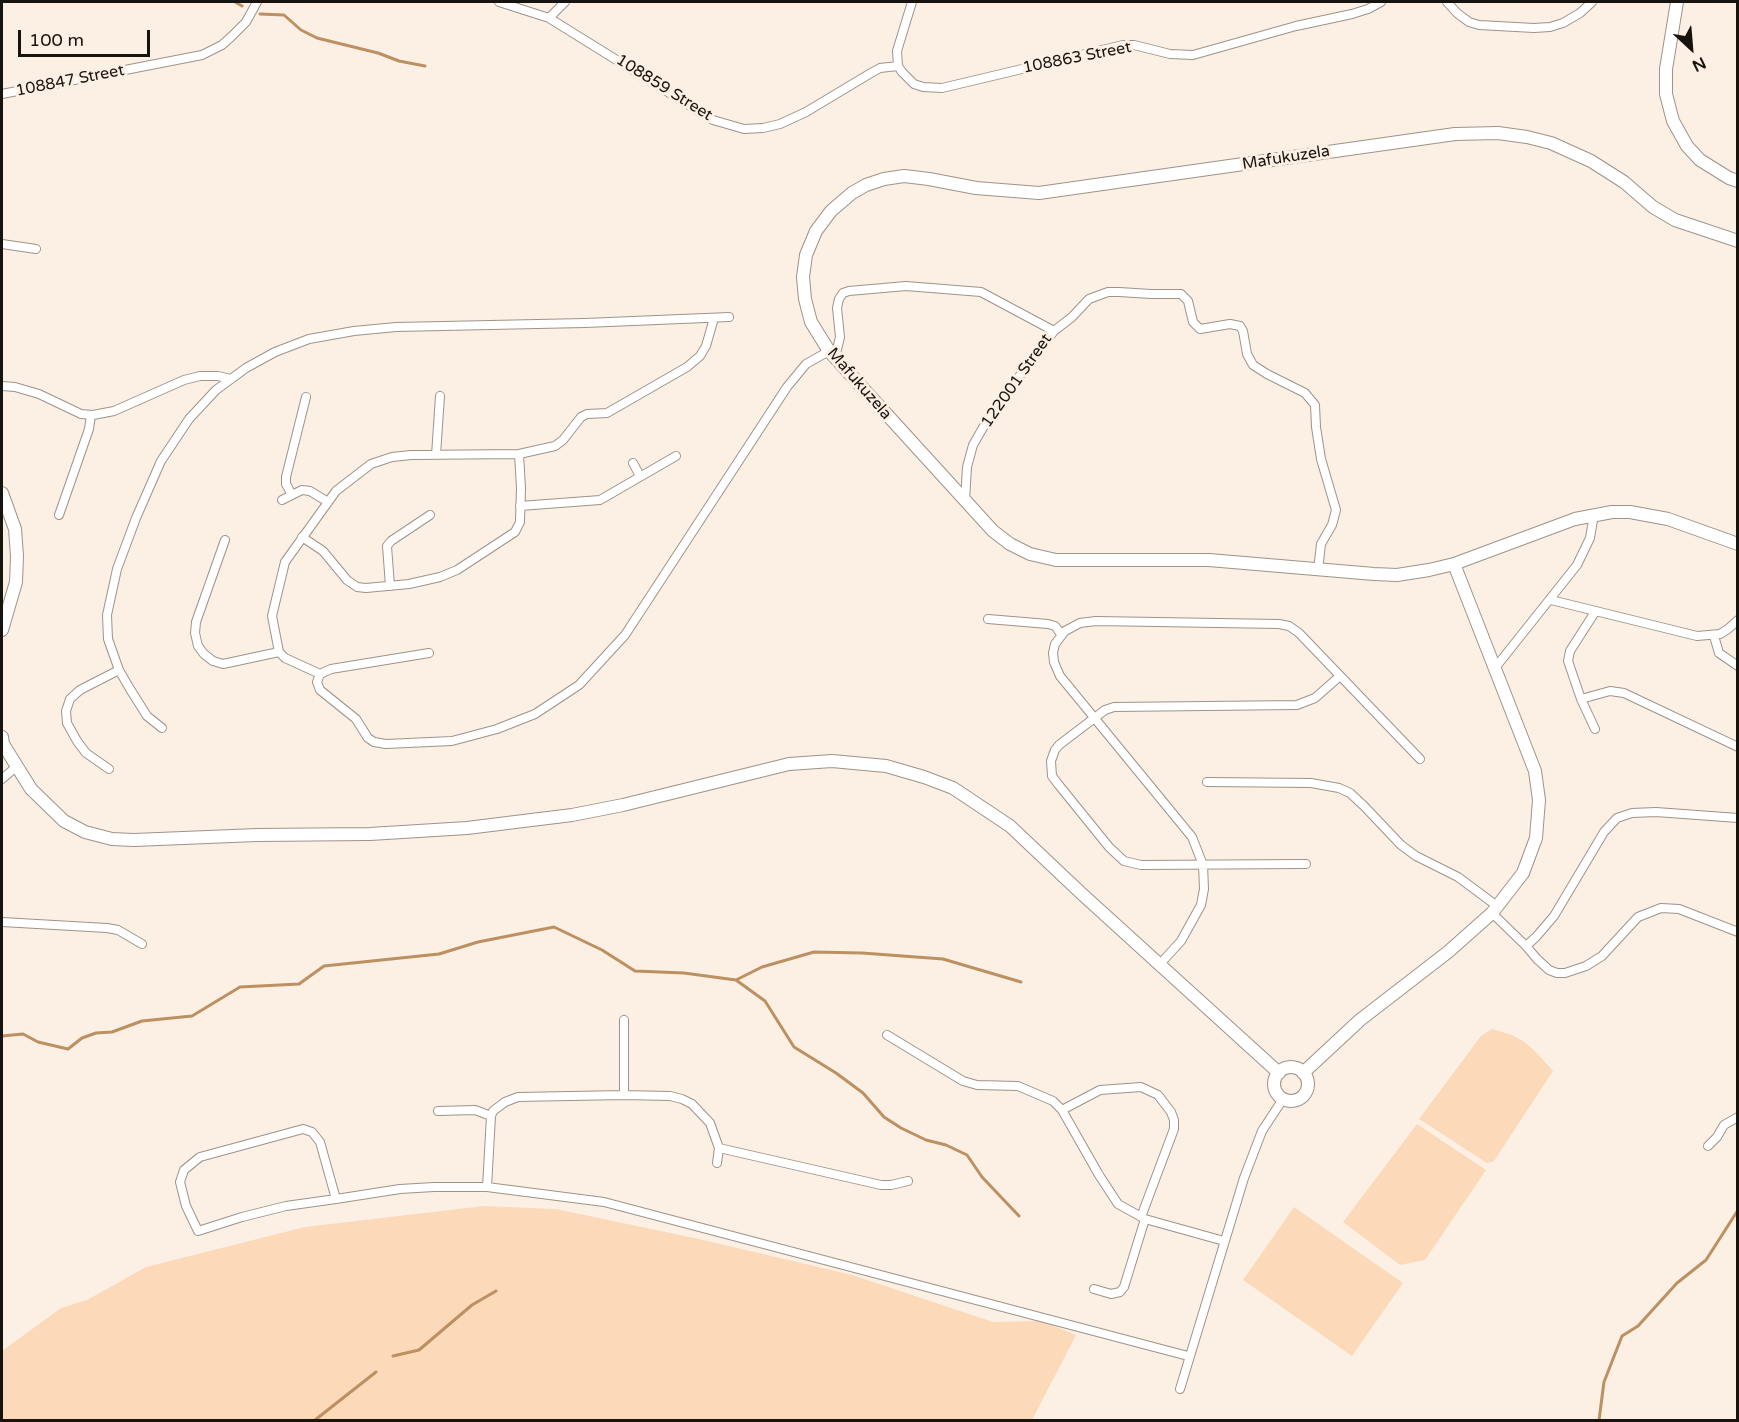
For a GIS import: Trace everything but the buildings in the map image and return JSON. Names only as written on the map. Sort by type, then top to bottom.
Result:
[{"type":"street","name":"108847 Street","points":[[2,94],[202,55],[222,45],[238,31],[257,2]]},
{"type":"street","name":"108859 Street","points":[[500,2],[549,18],[713,120],[744,129],[780,124],[806,112],[880,68],[898,66]]},
{"type":"street","points":[[549,18],[565,2]]},
{"type":"street","points":[[898,66],[897,51],[912,2]]},
{"type":"street","name":"108863 Street","points":[[898,66],[914,84],[929,88],[942,88],[1123,45],[1134,45],[1170,54],[1193,55],[1296,26],[1352,14],[1381,2]]},
{"type":"street","points":[[1447,2],[1457,14],[1479,25],[1534,28],[1563,23],[1580,13],[1592,2]]},
{"type":"street","points":[[1677,2],[1666,69],[1666,94],[1673,121],[1687,146],[1700,160],[1737,181]]},
{"type":"street","name":"Mafukuzela","points":[[1737,241],[1675,220],[1653,207],[1615,177],[1572,151],[1527,137],[1498,133],[1434,137],[1040,193],[976,188],[929,178],[904,176],[866,185],[852,193],[831,211],[813,239],[806,255],[803,277],[805,299],[812,322],[832,354],[993,531],[1010,544],[1030,554],[1056,561],[1209,560],[1397,575],[1454,564],[1575,519],[1594,514],[1630,512],[1668,519],[1737,544]]},
{"type":"street","points":[[2,244],[36,249]]},
{"type":"street","name":"122001 Street","points":[[832,354],[840,337],[837,309],[839,299],[843,293],[849,291],[906,286],[981,292],[1054,331],[992,412],[973,446],[967,468],[965,501]]},
{"type":"street","points":[[1054,331],[1089,300],[1108,292],[1119,291],[1181,294],[1188,301],[1196,327],[1200,329],[1230,324],[1240,326],[1247,354],[1253,365],[1305,393],[1315,405],[1321,459],[1336,510],[1332,525],[1321,543],[1318,553],[1318,570]]},
{"type":"street","points":[[162,728],[147,716],[118,670],[108,639],[107,615],[117,569],[161,461],[189,419],[216,390],[246,368],[275,352],[309,339],[354,331],[396,327],[729,317]]},
{"type":"street","points":[[320,674],[285,658],[279,652],[272,616],[285,562],[336,491],[371,464],[392,457],[519,454],[555,446],[563,440],[581,417],[587,414],[607,413],[687,367],[700,356],[706,346],[714,318]]},
{"type":"street","points":[[429,653],[331,669],[320,674],[317,682],[320,690],[356,719],[368,738],[374,742],[386,744],[452,741],[497,729],[535,714],[579,685],[625,635],[787,387],[806,364],[832,354]]},
{"type":"street","points":[[2,386],[39,394],[81,414],[91,415],[114,411],[184,380],[200,376],[231,379]]},
{"type":"street","points":[[436,455],[440,396]]},
{"type":"street","points":[[292,495],[286,484],[286,477],[306,397]]},
{"type":"street","points":[[59,515],[91,415]]},
{"type":"street","points":[[302,537],[323,551],[347,580],[357,587],[390,586],[440,577],[458,570],[515,531],[520,522],[519,454]]},
{"type":"street","points":[[520,506],[600,500],[676,456]]},
{"type":"street","points":[[633,463],[640,476]]},
{"type":"street","points":[[282,500],[302,490],[310,491],[328,502]]},
{"type":"street","points":[[2,493],[15,529],[17,556],[15,582],[2,630]]},
{"type":"street","points":[[1495,668],[1551,600],[1584,552],[1590,538],[1594,514]]},
{"type":"street","points":[[390,586],[387,546],[430,515]]},
{"type":"street","points":[[225,540],[196,622],[195,633],[198,646],[213,661],[223,663],[279,652]]},
{"type":"street","points":[[1303,1073],[1360,1020],[1448,952],[1495,910],[1523,873],[1531,855],[1536,838],[1539,800],[1535,771],[1454,564]]},
{"type":"street","points":[[1551,600],[1697,636],[1714,636],[1728,629],[1737,620]]},
{"type":"street","points":[[1595,612],[1570,651],[1568,661],[1581,699],[1595,729]]},
{"type":"street","points":[[988,619],[1048,624],[1054,626],[1061,634]]},
{"type":"street","points":[[1160,964],[1181,941],[1195,919],[1204,889],[1203,865],[1192,837],[1056,669],[1053,654],[1055,644],[1061,634],[1080,623],[1095,621],[1289,626],[1299,633],[1420,759]]},
{"type":"street","points":[[1714,636],[1719,653],[1737,666]]},
{"type":"street","points":[[110,769],[86,753],[67,723],[66,711],[70,699],[80,690],[118,670]]},
{"type":"street","points":[[1306,864],[1141,865],[1124,861],[1109,847],[1058,784],[1050,768],[1055,750],[1105,710],[1114,707],[1297,705],[1315,698],[1340,676]]},
{"type":"street","points":[[1581,699],[1610,691],[1624,693],[1737,747]]},
{"type":"street","points":[[2,737],[3,744],[31,789],[64,821],[85,832],[112,839],[134,840],[257,835],[369,834],[467,828],[582,813],[623,805],[789,764],[832,761],[886,766],[953,788],[1010,826],[1279,1073]]},
{"type":"street","points":[[2,778],[16,767]]},
{"type":"street","points":[[1207,782],[1311,783],[1339,788],[1350,793],[1401,845],[1416,856],[1458,877],[1495,910],[1549,970],[1565,974],[1586,966],[1602,956],[1638,917],[1660,908],[1679,909],[1737,932]]},
{"type":"street","points":[[1526,945],[1554,916],[1604,832],[1617,818],[1632,813],[1656,812],[1737,818]]},
{"type":"street","points":[[2,922],[106,928],[118,930],[142,944]]},
{"type":"street","points":[[624,1020],[624,1095]]},
{"type":"street","points":[[887,1035],[963,1081],[977,1085],[1018,1086],[1053,1101],[1062,1110],[1112,1198],[1123,1208],[1143,1218],[1224,1241]]},
{"type":"street","points":[[1294,1068],[1303,1073],[1308,1081],[1304,1095],[1292,1101],[1283,1099],[1275,1090],[1274,1084],[1279,1073],[1294,1068]]},
{"type":"street","points":[[1062,1110],[1100,1090],[1141,1087],[1158,1095],[1174,1120],[1174,1129],[1143,1218],[1124,1287],[1120,1292],[1111,1294],[1095,1289]]},
{"type":"street","points":[[487,1187],[491,1116],[493,1111],[505,1102],[518,1097],[670,1096],[692,1104],[710,1123],[719,1148],[717,1163]]},
{"type":"street","points":[[1180,1389],[1188,1356],[1244,1178],[1262,1131],[1283,1099]]},
{"type":"street","points":[[438,1110],[475,1110],[491,1116]]},
{"type":"street","points":[[1708,1146],[1718,1137],[1726,1123],[1737,1117]]},
{"type":"street","points":[[336,1199],[320,1142],[312,1132],[303,1129],[200,1157],[184,1170],[180,1182],[186,1206],[198,1231],[265,1210],[336,1199],[400,1189],[487,1187],[604,1202],[1188,1356]]},
{"type":"street","points":[[719,1148],[880,1185],[908,1181]]},
{"type":"shaded area","points":[[1492,1029],[1523,1041],[1553,1071],[1494,1161],[1487,1163],[1419,1119],[1481,1036]]},
{"type":"shaded area","points":[[1417,1124],[1486,1170],[1425,1260],[1400,1265],[1343,1222]]},
{"type":"shaded area","points":[[484,1206],[556,1209],[699,1239],[852,1275],[993,1322],[1041,1321],[1076,1335],[1032,1420],[2,1420],[2,1351],[61,1308],[87,1300],[146,1267],[305,1227]]},
{"type":"shaded area","points":[[1294,1207],[1403,1283],[1352,1356],[1243,1280]]},
{"type":"waterway","points":[[235,2],[242,6]]},
{"type":"waterway","points":[[260,14],[284,15],[301,30],[317,38],[425,66]]},
{"type":"waterway","points":[[2,1036],[23,1034],[38,1042],[68,1049],[82,1038],[96,1033],[112,1032],[142,1021],[192,1016],[240,987],[299,984],[324,966],[439,954],[478,942],[554,927],[602,950],[635,971],[684,973],[736,980],[762,967],[814,952],[862,953],[943,959],[1021,982]]},
{"type":"waterway","points":[[736,980],[765,1001],[794,1047],[863,1093],[884,1117],[901,1128],[967,1155],[982,1177],[1019,1216]]},
{"type":"waterway","points":[[1599,1420],[1604,1382],[1622,1336],[1638,1326],[1677,1283],[1706,1260],[1738,1210]]},
{"type":"waterway","points":[[393,1356],[419,1350],[472,1305],[496,1291]]},
{"type":"waterway","points":[[315,1420],[376,1372]]}]
